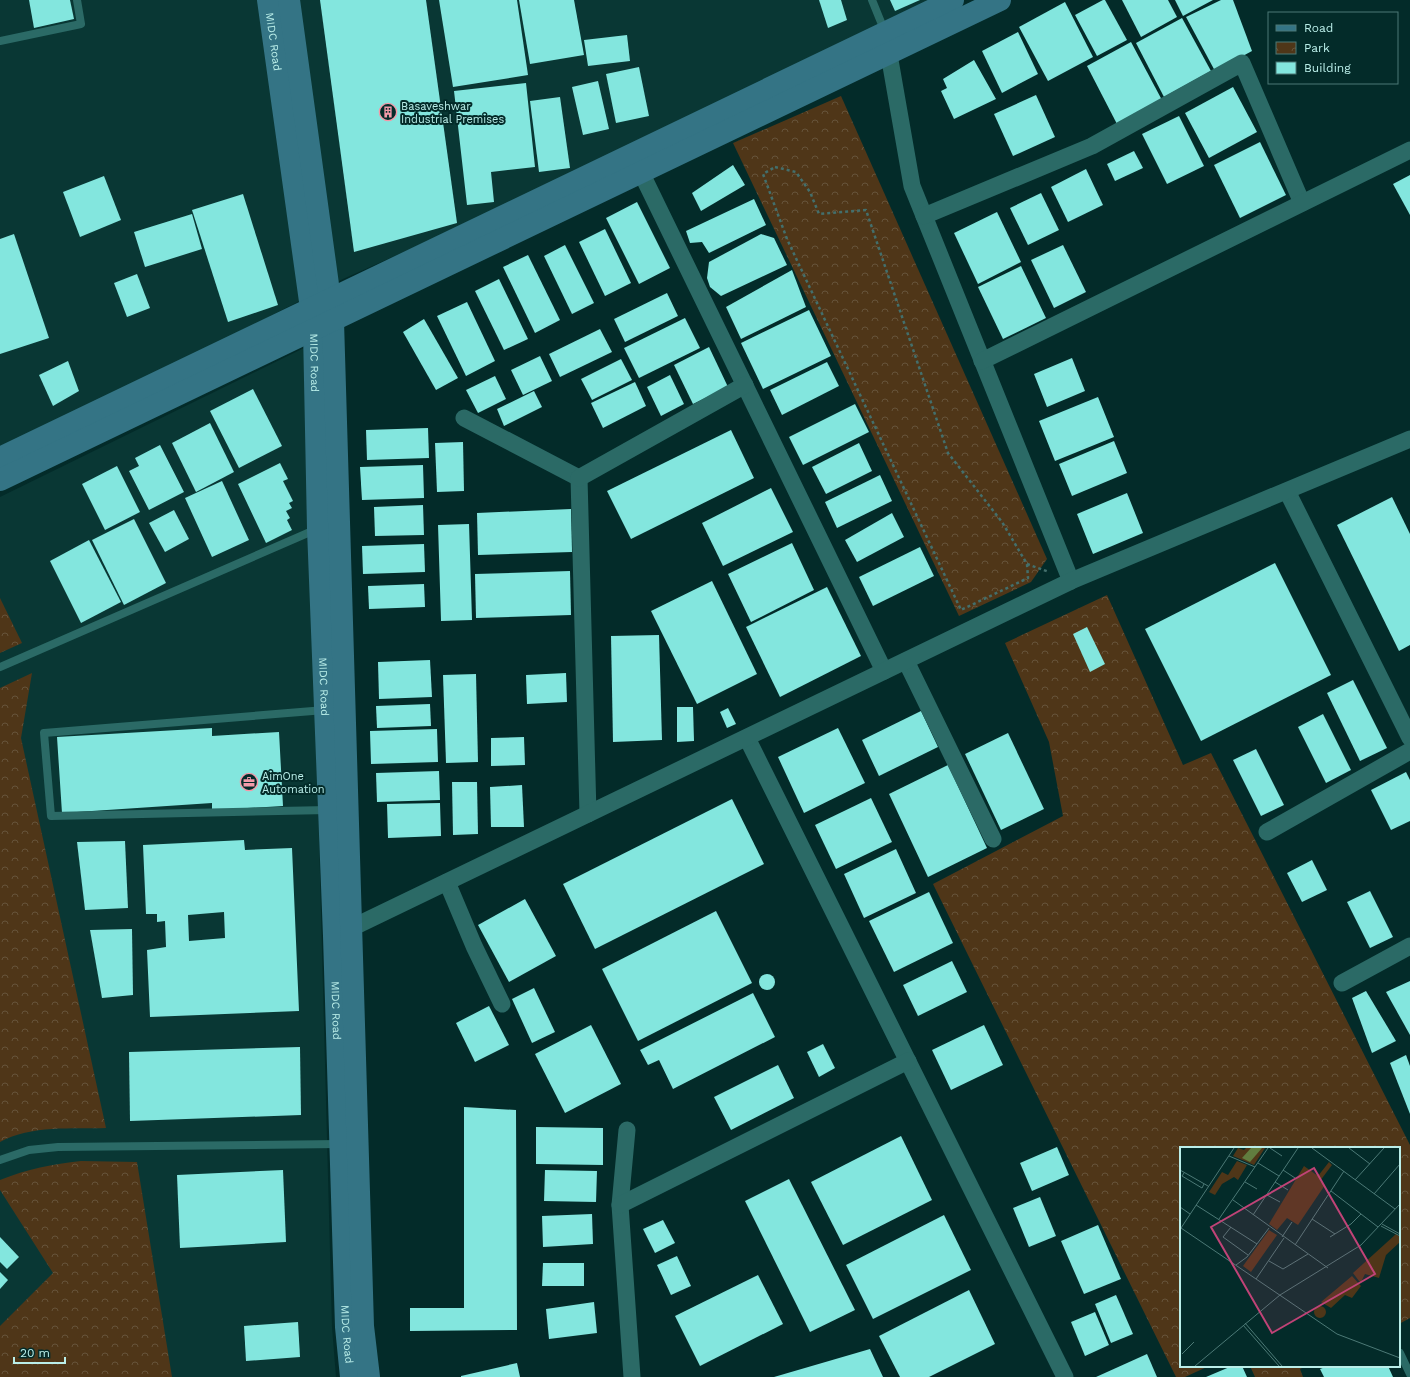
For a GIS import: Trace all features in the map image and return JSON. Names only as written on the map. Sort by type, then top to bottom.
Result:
[{"type":"main road","name":"MIDC Road","points":[[268,0],[305,196],[331,299],[324,325],[318,529],[329,810],[343,932]]},
{"type":"main road","name":"MIDC Road","points":[[289,0],[305,196],[311,309],[324,325],[349,1144],[346,1327],[351,1377]]},
{"type":"main road","points":[[887,43],[953,0]]},
{"type":"main road","points":[[0,458],[331,299],[637,163],[887,43],[1000,0]]},
{"type":"main road","points":[[0,480],[324,325],[637,163]]},
{"type":"main road","name":"MIDC Road","points":[[349,1144],[363,1326],[369,1377]]},
{"type":"street","points":[[887,43],[912,186],[1071,581]]},
{"type":"street","points":[[924,216],[1092,146],[1242,63],[1302,203]]},
{"type":"street","points":[[982,361],[1410,150]]},
{"type":"street","points":[[637,163],[884,671]]},
{"type":"street","points":[[579,478],[745,385]]},
{"type":"street","points":[[464,418],[579,478]]},
{"type":"street","points":[[343,932],[1071,581],[1410,439]]},
{"type":"street","points":[[579,478],[588,814]]},
{"type":"street","points":[[1287,491],[1410,738]]},
{"type":"street","points":[[906,661],[993,839]]},
{"type":"street","points":[[747,738],[1065,1377]]},
{"type":"street","points":[[1266,832],[1410,751]]},
{"type":"street","points":[[447,882],[474,946],[502,1004]]},
{"type":"street","points":[[1342,983],[1410,946]]},
{"type":"street","points":[[620,1205],[908,1061]]},
{"type":"street","points":[[627,1130],[620,1205],[632,1377]]},
{"type":"lane","points":[[0,41],[81,24],[77,0]]},
{"type":"lane","points":[[872,0],[887,43]]},
{"type":"lane","points":[[0,667],[318,529]]},
{"type":"lane","points":[[325,710],[44,733],[51,816],[329,810]]},
{"type":"lane","points":[[0,1160],[29,1150],[58,1147],[349,1144]]},
{"type":"lane","points":[[1400,1353],[1410,1374]]},
{"type":"path","points":[[775,167],[796,172],[810,192],[819,214],[866,210],[948,454],[1002,522],[1027,564],[1028,578],[961,610],[787,239],[763,174],[775,167]]},
{"type":"shaded area","points":[[0,0],[965,0],[863,48],[343,279],[0,453]]},
{"type":"shaded area","points":[[306,347],[332,1327],[336,1377],[0,1377],[0,497]]},
{"type":"green space","points":[[841,96],[1047,559],[1031,582],[959,616],[733,143]]},
{"type":"green space","points":[[1107,595],[1183,765],[1211,753],[1410,1145],[1410,1318],[1400,1323],[1400,1147],[1180,1147],[1180,1367],[1207,1367],[1185,1377],[1176,1377],[933,884],[1063,816],[1049,742],[1005,643]]},
{"type":"green space","points":[[0,598],[22,643],[0,653]]},
{"type":"green space","points":[[32,673],[21,738],[106,1128],[38,1130],[0,1142],[0,688]]},
{"type":"green space","points":[[81,1161],[137,1162],[172,1377],[0,1377],[0,1326],[53,1273],[0,1190],[0,1180],[40,1168]]},
{"type":"green space","points":[[1250,1367],[1304,1367],[1300,1369],[1303,1377],[1255,1377]]},
{"type":"building","points":[[29,0],[70,0],[74,19],[34,28]]},
{"type":"building","name":"Basaveshwar Industrial Premises","points":[[320,0],[426,0],[457,223],[354,252]]},
{"type":"building","points":[[439,0],[517,0],[528,75],[453,87]]},
{"type":"building","points":[[519,0],[574,0],[584,55],[530,64]]},
{"type":"building","points":[[819,0],[841,0],[847,20],[828,28]]},
{"type":"building","points":[[890,0],[920,0],[895,11]]},
{"type":"building","points":[[1105,0],[1127,40],[1097,56],[1075,15]]},
{"type":"building","points":[[1122,0],[1168,0],[1177,17],[1141,37]]},
{"type":"building","points":[[1175,0],[1213,0],[1183,16]]},
{"type":"building","points":[[1221,0],[1233,0],[1252,51],[1215,71],[1186,17]]},
{"type":"building","points":[[1065,2],[1093,57],[1048,81],[1019,27]]},
{"type":"building","points":[[1182,18],[1211,71],[1164,97],[1136,43]]},
{"type":"building","points":[[1018,32],[1038,74],[1002,93],[982,51]]},
{"type":"building","points":[[627,35],[630,61],[588,66],[584,40]]},
{"type":"building","points":[[1131,42],[1163,102],[1118,126],[1087,66]]},
{"type":"building","points":[[974,60],[996,99],[954,119],[941,91],[947,88],[943,79]]},
{"type":"building","points":[[639,67],[649,116],[616,123],[606,74]]},
{"type":"building","points":[[598,81],[609,129],[583,135],[572,87]]},
{"type":"building","points":[[526,83],[535,167],[491,172],[494,202],[467,205],[454,91]]},
{"type":"building","points":[[1233,87],[1257,132],[1209,158],[1185,113]]},
{"type":"building","points":[[1036,95],[1055,137],[1013,156],[994,114]]},
{"type":"building","points":[[560,97],[570,168],[539,172],[530,101]]},
{"type":"building","points":[[1179,116],[1204,166],[1167,184],[1142,134]]},
{"type":"building","points":[[1260,142],[1286,195],[1240,218],[1214,165]]},
{"type":"building","points":[[1134,151],[1143,168],[1115,181],[1107,164]]},
{"type":"building","points":[[733,165],[745,185],[701,211],[692,193]]},
{"type":"building","points":[[1086,169],[1103,205],[1068,222],[1051,187]]},
{"type":"building","points":[[1410,175],[1410,215],[1393,184]]},
{"type":"building","points":[[104,176],[121,220],[80,237],[63,192]]},
{"type":"building","points":[[1041,193],[1059,230],[1028,245],[1010,208]]},
{"type":"building","points":[[243,194],[278,305],[228,322],[192,210]]},
{"type":"building","points":[[754,199],[766,225],[709,253],[702,242],[690,243],[686,231]]},
{"type":"building","points":[[637,202],[670,268],[639,284],[606,218]]},
{"type":"building","points":[[997,212],[1021,262],[978,284],[954,233]]},
{"type":"building","points":[[192,214],[202,249],[145,267],[134,232]]},
{"type":"building","points":[[605,229],[631,283],[605,296],[579,242]]},
{"type":"building","points":[[14,234],[49,338],[0,354],[0,239]]},
{"type":"building","points":[[761,234],[774,238],[787,265],[721,296],[710,287],[707,278],[709,262]]},
{"type":"building","points":[[565,245],[594,303],[572,314],[544,256]]},
{"type":"building","points":[[1063,245],[1086,292],[1054,308],[1031,260]]},
{"type":"building","points":[[528,255],[560,320],[535,333],[503,267]]},
{"type":"building","points":[[1021,266],[1046,318],[1003,339],[978,287]]},
{"type":"building","points":[[792,270],[806,307],[741,339],[726,307]]},
{"type":"building","points":[[137,274],[150,308],[127,317],[114,283]]},
{"type":"building","points":[[499,279],[528,339],[504,350],[475,291]]},
{"type":"building","points":[[667,293],[678,316],[625,342],[614,319]]},
{"type":"building","points":[[467,302],[495,361],[466,376],[437,316]]},
{"type":"building","points":[[809,310],[831,356],[763,389],[741,343]]},
{"type":"building","points":[[685,318],[700,348],[639,378],[624,348]]},
{"type":"building","points":[[424,319],[458,378],[436,390],[403,332]]},
{"type":"building","points":[[600,329],[612,352],[560,377],[549,354]]},
{"type":"building","points":[[709,347],[728,387],[693,404],[674,365]]},
{"type":"building","points":[[540,356],[552,381],[523,395],[511,370]]},
{"type":"building","points":[[1072,358],[1085,391],[1047,407],[1034,374]]},
{"type":"building","points":[[621,359],[632,380],[592,400],[581,379]]},
{"type":"building","points":[[68,361],[79,391],[53,406],[39,375]]},
{"type":"building","points":[[827,362],[839,386],[782,415],[770,390]]},
{"type":"building","points":[[670,375],[684,404],[661,416],[647,387]]},
{"type":"building","points":[[495,376],[506,399],[478,413],[466,390]]},
{"type":"building","points":[[635,382],[646,406],[603,428],[591,403]]},
{"type":"building","points":[[253,389],[282,446],[239,468],[210,411]]},
{"type":"building","points":[[534,391],[542,407],[504,426],[497,409]]},
{"type":"building","points":[[1098,397],[1114,437],[1055,461],[1039,421]]},
{"type":"building","points":[[855,404],[869,432],[803,465],[789,437]]},
{"type":"building","points":[[210,423],[234,472],[196,492],[172,443]]},
{"type":"building","points":[[428,428],[429,458],[367,460],[366,430]]},
{"type":"building","points":[[731,430],[754,478],[631,539],[607,491]]},
{"type":"building","points":[[1114,441],[1127,473],[1072,496],[1059,464]]},
{"type":"building","points":[[463,442],[464,491],[437,492],[435,443]]},
{"type":"building","points":[[859,443],[872,471],[826,494],[812,467]]},
{"type":"building","points":[[160,445],[184,492],[149,510],[129,471],[139,466],[135,458]]},
{"type":"building","points":[[280,463],[288,479],[283,481],[293,501],[289,503],[292,508],[286,511],[290,518],[287,520],[292,530],[266,543],[238,484]]},
{"type":"building","points":[[423,465],[424,498],[362,500],[360,467]]},
{"type":"building","points":[[117,466],[140,512],[105,530],[82,484]]},
{"type":"building","points":[[880,475],[892,501],[837,528],[825,502]]},
{"type":"building","points":[[222,481],[249,540],[212,557],[185,498]]},
{"type":"building","points":[[771,488],[793,532],[723,566],[702,523]]},
{"type":"building","points":[[1127,493],[1143,533],[1093,554],[1077,514]]},
{"type":"building","points":[[1392,497],[1410,534],[1410,645],[1399,651],[1337,525]]},
{"type":"building","points":[[423,505],[424,535],[375,536],[374,507]]},
{"type":"building","points":[[571,509],[572,552],[478,555],[477,513]]},
{"type":"building","points":[[174,510],[189,539],[165,552],[149,523]]},
{"type":"building","points":[[892,513],[904,537],[857,562],[845,540]]},
{"type":"building","points":[[134,519],[166,583],[124,605],[92,540]]},
{"type":"building","points":[[469,524],[472,620],[441,621],[438,525]]},
{"type":"building","points":[[89,540],[121,602],[81,623],[50,561]]},
{"type":"building","points":[[792,543],[814,590],[751,622],[728,574]]},
{"type":"building","points":[[424,544],[425,572],[363,574],[362,546]]},
{"type":"building","points":[[920,547],[934,576],[873,606],[859,577]]},
{"type":"building","points":[[1275,563],[1331,675],[1201,741],[1145,629]]},
{"type":"building","points":[[570,571],[571,615],[476,618],[475,574]]},
{"type":"building","points":[[712,581],[757,674],[697,704],[651,611]]},
{"type":"building","points":[[424,584],[425,607],[369,609],[368,586]]},
{"type":"building","points":[[827,587],[861,656],[780,697],[746,627]]},
{"type":"building","points":[[1087,627],[1105,664],[1090,672],[1073,634]]},
{"type":"building","points":[[659,635],[662,740],[613,742],[611,636]]},
{"type":"building","points":[[430,660],[432,697],[379,699],[378,662]]},
{"type":"building","points":[[566,673],[567,702],[527,704],[526,675]]},
{"type":"building","points":[[476,674],[478,762],[446,763],[443,675]]},
{"type":"building","points":[[1353,680],[1387,748],[1360,761],[1327,693]]},
{"type":"building","points":[[430,704],[431,726],[377,728],[376,706]]},
{"type":"building","points":[[677,707],[693,707],[694,741],[677,742]]},
{"type":"building","points":[[728,708],[736,724],[727,728],[720,712]]},
{"type":"building","points":[[921,711],[938,747],[879,776],[862,740]]},
{"type":"building","points":[[1323,714],[1351,770],[1326,783],[1298,727]]},
{"type":"building","points":[[212,728],[212,736],[279,732],[283,806],[212,810],[212,803],[62,813],[57,737]]},
{"type":"building","points":[[838,728],[865,783],[804,813],[778,757]]},
{"type":"building","points":[[437,729],[438,762],[371,764],[370,731]]},
{"type":"building","points":[[1008,733],[1044,809],[1001,830],[965,754]]},
{"type":"building","points":[[524,737],[525,765],[491,766],[491,738]]},
{"type":"building","points":[[1256,749],[1284,805],[1261,816],[1233,760]]},
{"type":"building","points":[[948,765],[987,848],[928,877],[889,794]]},
{"type":"building","points":[[439,771],[440,800],[377,802],[376,773]]},
{"type":"building","points":[[1406,772],[1410,780],[1410,821],[1391,830],[1371,790]]},
{"type":"building","points":[[452,782],[477,782],[478,834],[453,835]]},
{"type":"building","points":[[522,785],[524,827],[491,827],[490,787]]},
{"type":"building","points":[[871,798],[892,842],[836,869],[815,825]]},
{"type":"building","points":[[732,799],[764,864],[595,949],[563,884]]},
{"type":"building","points":[[440,803],[441,836],[388,838],[387,804]]},
{"type":"building","points":[[244,840],[245,850],[292,848],[299,1011],[150,1017],[147,950],[166,947],[165,921],[157,922],[157,914],[146,914],[143,845]],"holes":[[[224,912],[225,938],[189,941],[188,915]]]},
{"type":"building","points":[[125,841],[128,908],[85,910],[77,842]]},
{"type":"building","points":[[896,849],[916,893],[864,918],[844,874]]},
{"type":"building","points":[[1312,860],[1327,890],[1302,902],[1287,873]]},
{"type":"building","points":[[1370,891],[1393,937],[1370,948],[1347,902]]},
{"type":"building","points":[[929,892],[953,943],[894,972],[869,921]]},
{"type":"building","points":[[525,899],[556,956],[509,982],[478,925]]},
{"type":"building","points":[[716,911],[752,983],[638,1041],[602,969]]},
{"type":"building","points":[[132,929],[133,995],[102,998],[90,930]]},
{"type":"building","points":[[952,961],[967,992],[918,1016],[903,985]]},
{"type":"building","points":[[767,974],[773,976],[775,982],[773,988],[767,990],[761,988],[759,982],[761,976]]},
{"type":"building","points":[[1410,981],[1410,1035],[1386,992]]},
{"type":"building","points":[[534,988],[555,1032],[532,1043],[512,999]]},
{"type":"building","points":[[1366,991],[1396,1041],[1372,1053],[1352,998]]},
{"type":"building","points":[[753,993],[775,1037],[673,1089],[659,1060],[648,1065],[640,1050]]},
{"type":"building","points":[[489,1006],[509,1045],[475,1062],[456,1023]]},
{"type":"building","points":[[591,1025],[621,1084],[565,1113],[535,1054]]},
{"type":"building","points":[[984,1025],[1003,1065],[951,1090],[932,1050]]},
{"type":"building","points":[[823,1044],[835,1068],[819,1077],[807,1052]]},
{"type":"building","points":[[300,1047],[301,1115],[130,1121],[129,1052]]},
{"type":"building","points":[[1406,1055],[1410,1066],[1410,1114],[1390,1063]]},
{"type":"building","points":[[778,1065],[794,1098],[731,1130],[714,1097]]},
{"type":"building","points":[[464,1107],[516,1110],[517,1330],[410,1331],[410,1308],[464,1308]]},
{"type":"building","points":[[536,1127],[603,1128],[603,1165],[536,1164]]},
{"type":"building","points":[[901,1136],[932,1200],[843,1245],[811,1182]]},
{"type":"building","points":[[1057,1147],[1069,1175],[1032,1191],[1020,1163]]},
{"type":"building","points":[[283,1170],[286,1242],[180,1248],[177,1175]]},
{"type":"building","points":[[545,1170],[597,1171],[596,1202],[544,1201]]},
{"type":"building","points":[[789,1179],[855,1310],[810,1332],[745,1201]]},
{"type":"building","points":[[1040,1197],[1056,1236],[1029,1247],[1013,1208]]},
{"type":"building","points":[[592,1214],[593,1244],[543,1247],[542,1216]]},
{"type":"building","points":[[944,1215],[971,1270],[873,1319],[846,1265]]},
{"type":"building","points":[[663,1220],[675,1243],[655,1253],[643,1229]]},
{"type":"building","points":[[1098,1225],[1121,1279],[1084,1294],[1061,1241]]},
{"type":"building","points":[[0,1237],[19,1257],[7,1269],[0,1262]]},
{"type":"building","points":[[677,1256],[691,1286],[671,1295],[657,1265]]},
{"type":"building","points":[[543,1263],[584,1263],[584,1286],[542,1286]]},
{"type":"building","points":[[0,1272],[8,1280],[0,1289]]},
{"type":"building","points":[[758,1275],[783,1324],[700,1366],[675,1316]]},
{"type":"building","points":[[969,1290],[995,1344],[929,1377],[900,1377],[879,1336]]},
{"type":"building","points":[[1116,1295],[1133,1334],[1111,1343],[1095,1304]]},
{"type":"building","points":[[594,1302],[597,1333],[549,1339],[546,1309]]},
{"type":"building","points":[[1095,1312],[1109,1345],[1085,1356],[1071,1322]]},
{"type":"building","points":[[298,1322],[300,1357],[246,1361],[244,1326]]},
{"type":"building","points":[[870,1349],[883,1377],[774,1377]]},
{"type":"building","points":[[1147,1354],[1157,1377],[1096,1377]]},
{"type":"building","points":[[517,1363],[520,1377],[461,1377],[461,1376]]},
{"type":"building","points":[[1230,1367],[1242,1367],[1247,1377],[1206,1377]]},
{"type":"building","points":[[1325,1367],[1388,1367],[1393,1377],[1324,1377],[1320,1369]]},
{"type":"place","name":"Basaveshwar Industrial Premises","points":[[388,112]]},
{"type":"place","name":"AimOne Automation","points":[[249,782]]}]
